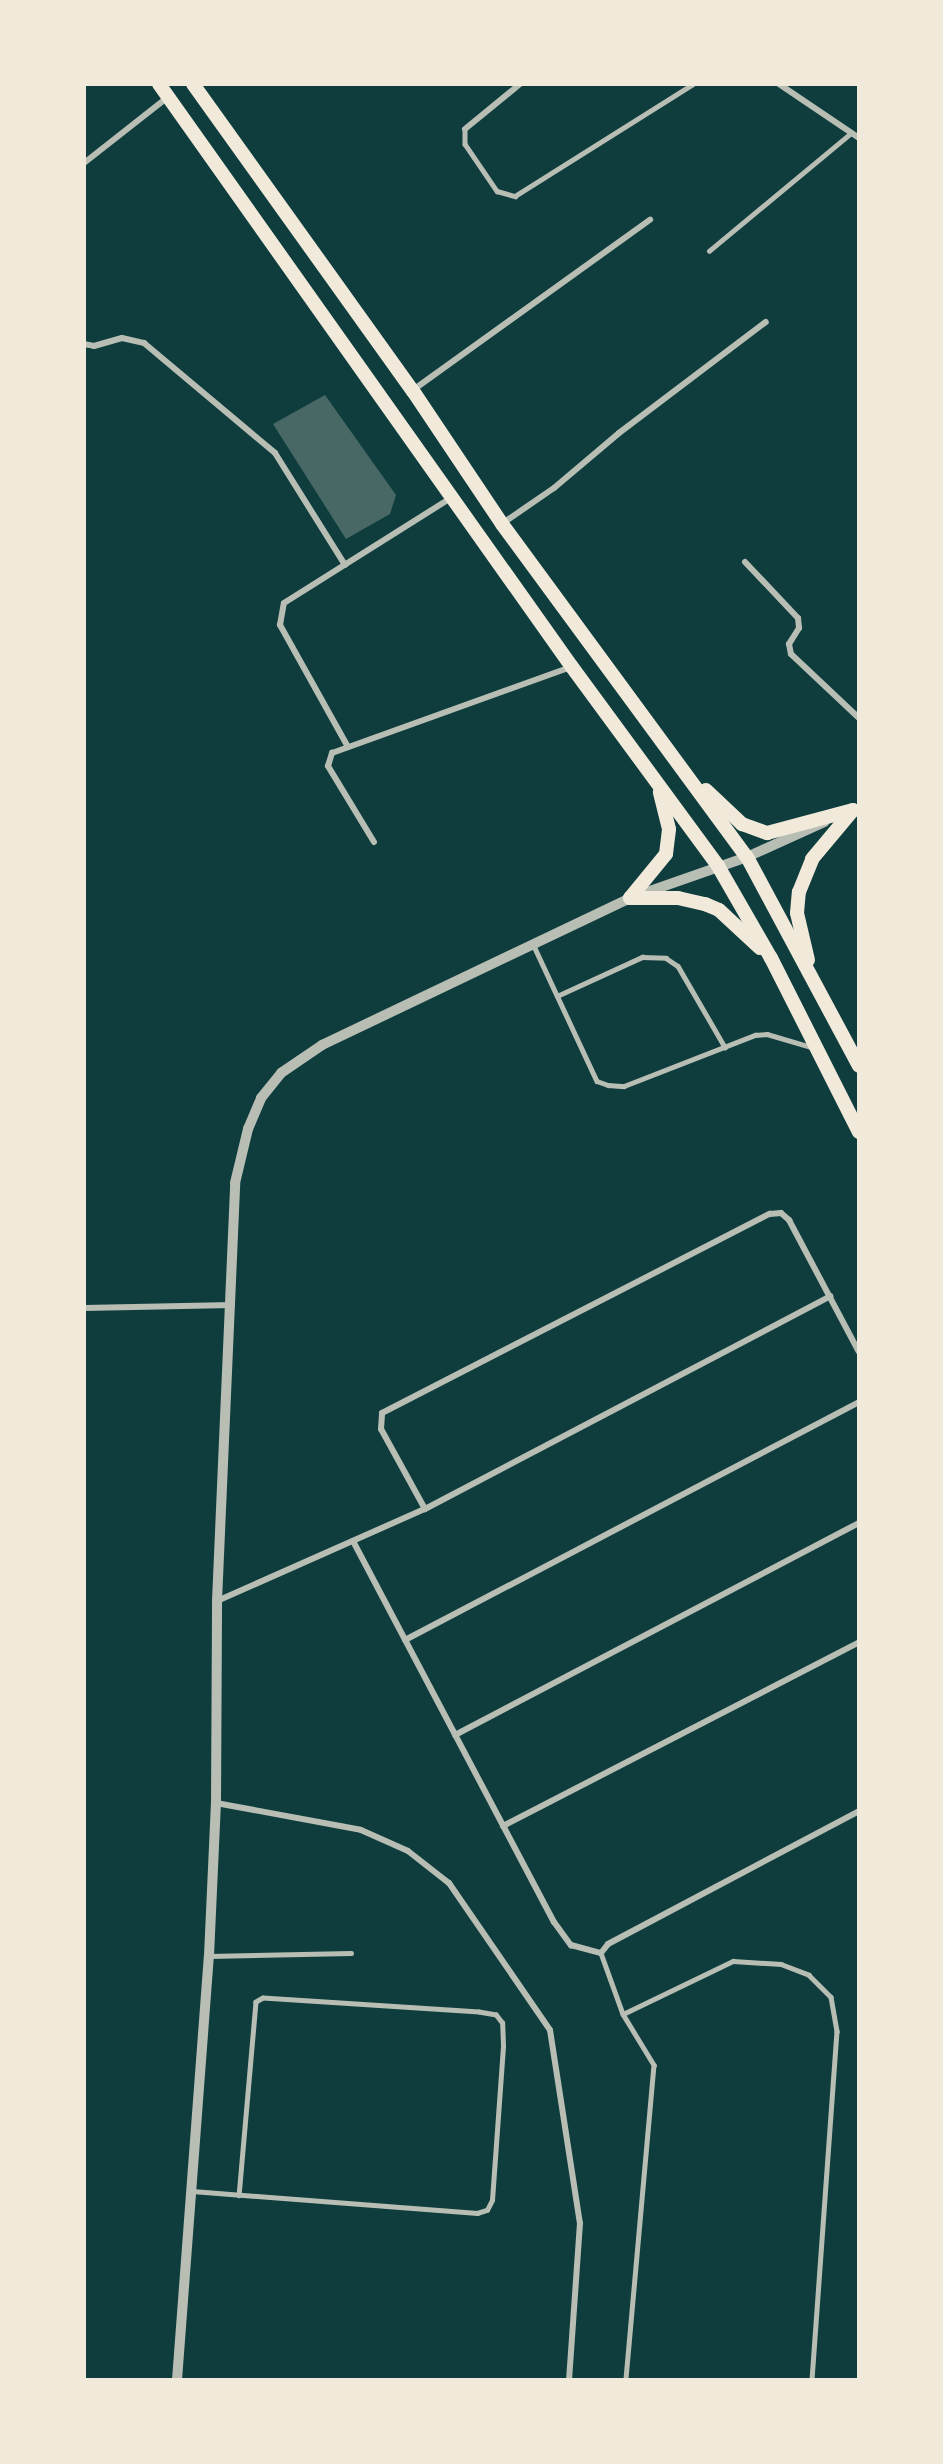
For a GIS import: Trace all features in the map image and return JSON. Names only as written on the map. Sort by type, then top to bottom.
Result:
[{"type":"main road","points":[[159,84],[572,667],[718,866],[771,958],[814,1048],[859,1132]]},
{"type":"main road","points":[[193,84],[413,391],[502,524],[747,857],[859,1066]]},
{"type":"main road","points":[[681,765],[742,824],[755,830],[779,833],[856,808]]},
{"type":"main road","points":[[630,898],[658,867],[669,842],[659,786]]},
{"type":"main road","points":[[813,979],[797,913],[799,892],[812,859],[856,808]]},
{"type":"main road","points":[[630,898],[678,898],[705,904],[719,910],[771,958]]},
{"type":"street","points":[[465,129],[520,84]]},
{"type":"street","points":[[779,84],[859,138]]},
{"type":"street","points":[[84,163],[169,97]]},
{"type":"street","points":[[413,391],[650,220]]},
{"type":"street","points":[[502,524],[554,488],[619,433],[766,322]]},
{"type":"street","points":[[84,344],[94,346],[122,338],[144,343],[275,453],[345,565]]},
{"type":"street","points":[[348,747],[280,625],[284,603],[452,496]]},
{"type":"street","points":[[745,562],[798,618],[799,628],[789,644],[790,654],[859,718]]},
{"type":"street","points":[[374,842],[328,766],[332,753],[572,667]]},
{"type":"street","points":[[177,2380],[209,1956],[216,1803],[217,1601],[232,1305],[235,1183],[240,1154],[261,1098],[281,1073],[322,1045],[630,898],[747,857],[856,808]]},
{"type":"street","points":[[425,1509],[381,1429],[380,1418],[387,1410],[776,1212],[789,1220],[859,1352]]},
{"type":"street","points":[[217,1601],[425,1509],[830,1296]]},
{"type":"street","points":[[84,1308],[232,1305]]},
{"type":"street","points":[[405,1640],[859,1402]]},
{"type":"street","points":[[455,1735],[859,1523]]},
{"type":"street","points":[[353,1541],[565,1940],[575,1947],[601,1953],[608,1944],[859,1811]]},
{"type":"street","points":[[503,1826],[859,1642]]},
{"type":"street","points":[[216,1803],[361,1830],[408,1851],[449,1883],[550,2030],[580,2223],[569,2380]]},
{"type":"lane","points":[[465,129],[465,144],[497,190],[515,196],[693,84]]},
{"type":"lane","points":[[709,251],[851,133]]},
{"type":"lane","points":[[533,945],[597,1081],[608,1085],[624,1086],[725,1047],[767,1034],[814,1048]]},
{"type":"lane","points":[[557,996],[642,957],[666,958],[678,966],[725,1047]]},
{"type":"lane","points":[[209,1956],[351,1953]]},
{"type":"lane","points":[[601,1953],[623,2014],[654,2065],[626,2380]]},
{"type":"lane","points":[[623,2014],[733,1961],[781,1964],[809,1975],[831,1997],[837,2031],[812,2380]]},
{"type":"lane","points":[[192,2191],[239,2195],[477,2213],[487,2210],[494,2177],[501,2023],[496,2015],[262,1998],[256,2002],[239,2195]]},
{"type":"building","points":[[325,395],[396,495],[390,514],[346,539],[273,424]]}]
